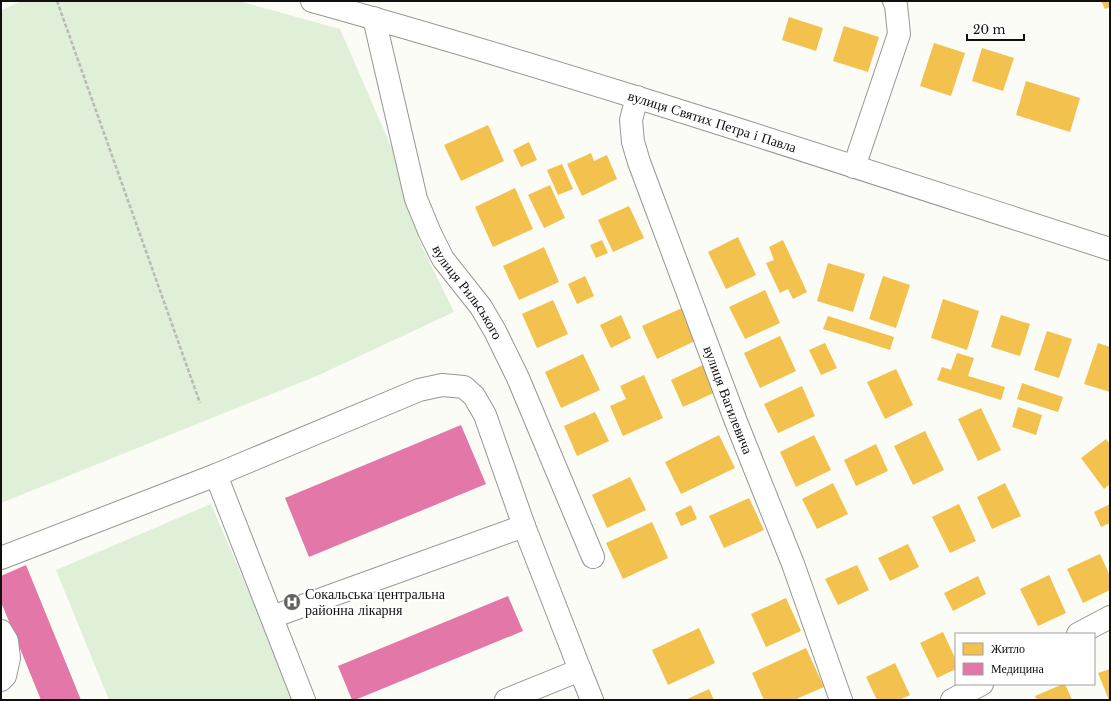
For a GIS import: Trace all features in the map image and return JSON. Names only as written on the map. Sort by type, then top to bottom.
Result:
[{"type":"street","name":"вулиця Святих Петра і Павла","points":[[312,1],[374,18],[637,97],[1110,249]]},
{"type":"street","points":[[854,167],[899,34],[896,5],[894,1]]},
{"type":"street","name":"вулиця Рильського","points":[[374,18],[416,199],[443,259],[481,307],[495,331],[518,378],[593,556]]},
{"type":"street","name":"вулиця Вагилевича","points":[[637,97],[631,120],[633,142],[639,162],[735,418],[793,564],[841,700]]},
{"type":"street","points":[[1,558],[216,475],[419,390],[442,385],[464,387],[474,396],[485,415],[524,526],[592,700]]},
{"type":"street","points":[[216,475],[304,700]]},
{"type":"street","points":[[272,617],[524,526]]},
{"type":"street","points":[[1080,633],[1110,617]]},
{"type":"street","points":[[1,631],[7,641],[9,658],[5,676],[1,680]]},
{"type":"street","points":[[506,700],[580,670]]},
{"type":"street","points":[[952,700],[980,685]]},
{"type":"path","points":[[57,1],[200,404]]},
{"type":"green space","points":[[22,1],[239,1],[340,29],[403,174],[420,243],[454,312],[319,375],[1,503],[1,10]]},
{"type":"green space","points":[[211,504],[295,700],[109,700],[56,570]]},
{"type":"building: Житло","points":[[1101,1],[1110,1],[1110,7],[1105,9]]},
{"type":"building: Житло","points":[[789,17],[823,28],[816,51],[782,40]]},
{"type":"building: Житло","points":[[844,26],[879,37],[868,72],[833,61]]},
{"type":"building: Житло","points":[[934,43],[965,53],[951,96],[920,86]]},
{"type":"building: Житло","points":[[982,48],[1014,58],[1003,91],[972,81]]},
{"type":"building: Житло","points":[[1026,81],[1080,98],[1070,132],[1016,115]]},
{"type":"building: Житло","points":[[488,125],[504,161],[461,181],[444,145]]},
{"type":"building: Житло","points":[[529,142],[537,160],[521,167],[513,150]]},
{"type":"building: Житло","points":[[591,153],[594,161],[607,155],[617,179],[582,196],[567,164]]},
{"type":"building: Житло","points":[[562,164],[573,189],[558,195],[547,170]]},
{"type":"building: Житло","points":[[550,185],[565,218],[544,228],[528,195]]},
{"type":"building: Житло","points":[[515,188],[533,229],[493,247],[475,207]]},
{"type":"building: Житло","points":[[629,206],[644,238],[613,252],[598,220]]},
{"type":"building: Житло","points":[[738,237],[756,275],[726,289],[708,252]]},
{"type":"building: Житло","points":[[602,240],[608,253],[596,258],[590,245]]},
{"type":"building: Житло","points":[[783,240],[807,292],[793,299],[788,289],[780,293],[766,263],[774,260],[769,247]]},
{"type":"building: Житло","points":[[544,247],[559,282],[519,300],[503,266]]},
{"type":"building: Житло","points":[[828,263],[865,274],[853,312],[817,301]]},
{"type":"building: Житло","points":[[585,276],[594,296],[577,304],[568,284]]},
{"type":"building: Житло","points":[[883,276],[910,285],[896,328],[869,319]]},
{"type":"building: Житло","points":[[765,290],[780,323],[745,339],[729,307]]},
{"type":"building: Житло","points":[[943,299],[979,311],[967,350],[931,338]]},
{"type":"building: Житло","points":[[553,300],[568,334],[537,348],[522,314]]},
{"type":"building: Житло","points":[[682,308],[697,340],[657,359],[642,326]]},
{"type":"building: Житло","points":[[621,315],[631,338],[611,348],[600,325]]},
{"type":"building: Житло","points":[[1001,315],[1030,324],[1020,356],[991,347]]},
{"type":"building: Житло","points":[[828,316],[894,337],[890,350],[823,329]]},
{"type":"building: Житло","points":[[1047,331],[1072,339],[1059,378],[1034,370]]},
{"type":"building: Житло","points":[[780,336],[796,371],[760,388],[744,353]]},
{"type":"building: Житло","points":[[825,343],[837,368],[821,375],[809,350]]},
{"type":"building: Житло","points":[[1098,343],[1110,347],[1110,392],[1084,384]]},
{"type":"building: Житло","points":[[957,353],[974,358],[968,376],[1005,387],[1001,400],[937,380],[942,367],[951,370]]},
{"type":"building: Житло","points":[[583,354],[600,390],[561,408],[545,372]]},
{"type":"building: Житло","points":[[705,364],[718,391],[683,407],[671,380]]},
{"type":"building: Житло","points":[[896,369],[913,405],[885,419],[867,382]]},
{"type":"building: Житло","points":[[644,375],[663,418],[623,436],[610,406],[626,399],[620,386]]},
{"type":"building: Житло","points":[[1022,383],[1063,397],[1058,412],[1017,399]]},
{"type":"building: Житло","points":[[802,386],[815,416],[778,433],[764,404]]},
{"type":"building: Житло","points":[[1018,407],[1042,415],[1036,435],[1012,427]]},
{"type":"building: Житло","points":[[981,408],[1001,450],[978,461],[958,419]]},
{"type":"building: Житло","points":[[595,412],[609,441],[577,456],[564,426]]},
{"type":"building: Житло","points":[[925,431],[944,470],[913,485],[894,446]]},
{"type":"building: Житло","points":[[719,435],[735,468],[681,494],[665,462]]},
{"type":"building: Житло","points":[[814,435],[831,470],[796,487],[780,452]]},
{"type":"building: Житло","points":[[1106,439],[1110,444],[1110,484],[1104,489],[1081,458]]},
{"type":"building: Житло","points":[[876,444],[888,471],[856,486],[844,460]]},
{"type":"building: Житло","points":[[630,477],[646,510],[607,528],[592,495]]},
{"type":"building: Житло","points":[[833,483],[848,514],[817,529],[802,499]]},
{"type":"building: Житло","points":[[1005,483],[1021,516],[992,529],[977,497]]},
{"type":"building: Житло","points":[[749,498],[764,530],[724,548],[709,516]]},
{"type":"building: Житло","points":[[959,504],[976,541],[950,553],[932,517]]},
{"type":"building: Житло","points":[[1110,504],[1110,523],[1101,527],[1094,512]]},
{"type":"building: Житло","points":[[691,505],[697,519],[681,526],[675,513]]},
{"type":"building: Житло","points":[[652,522],[668,558],[623,579],[606,543]]},
{"type":"building: Житло","points":[[908,544],[919,567],[890,581],[878,558]]},
{"type":"building: Житло","points":[[1100,554],[1110,576],[1110,590],[1083,603],[1067,569]]},
{"type":"building: Житло","points":[[857,565],[869,590],[838,605],[825,579]]},
{"type":"building: Житло","points":[[1049,575],[1066,613],[1038,626],[1020,589]]},
{"type":"building: Житло","points":[[978,576],[986,594],[953,611],[944,593]]},
{"type":"building: Житло","points":[[786,598],[801,631],[766,647],[751,614]]},
{"type":"building: Житло","points":[[699,628],[715,663],[668,685],[652,650]]},
{"type":"building: Житло","points":[[943,632],[955,658],[955,669],[937,678],[920,643]]},
{"type":"building: Житло","points":[[806,648],[824,687],[794,700],[764,700],[752,673]]},
{"type":"building: Житло","points":[[895,663],[910,695],[899,700],[877,700],[866,677]]},
{"type":"building: Житло","points":[[1110,669],[1110,700],[1109,700],[1098,673]]},
{"type":"building: Житло","points":[[1061,685],[1065,685],[1072,700],[1037,700],[1035,696]]},
{"type":"building: Житло","points":[[709,689],[714,700],[685,700]]},
{"type":"building: Медицина","points":[[461,425],[486,484],[309,557],[285,498]]},
{"type":"building: Медицина","points":[[26,565],[81,700],[41,700],[1,602],[1,576]]},
{"type":"building: Медицина","points":[[508,596],[523,631],[352,700],[338,666]]},
{"type":"place","name":"Сокальська центральна районна лікарня","points":[[292,602]]}]
